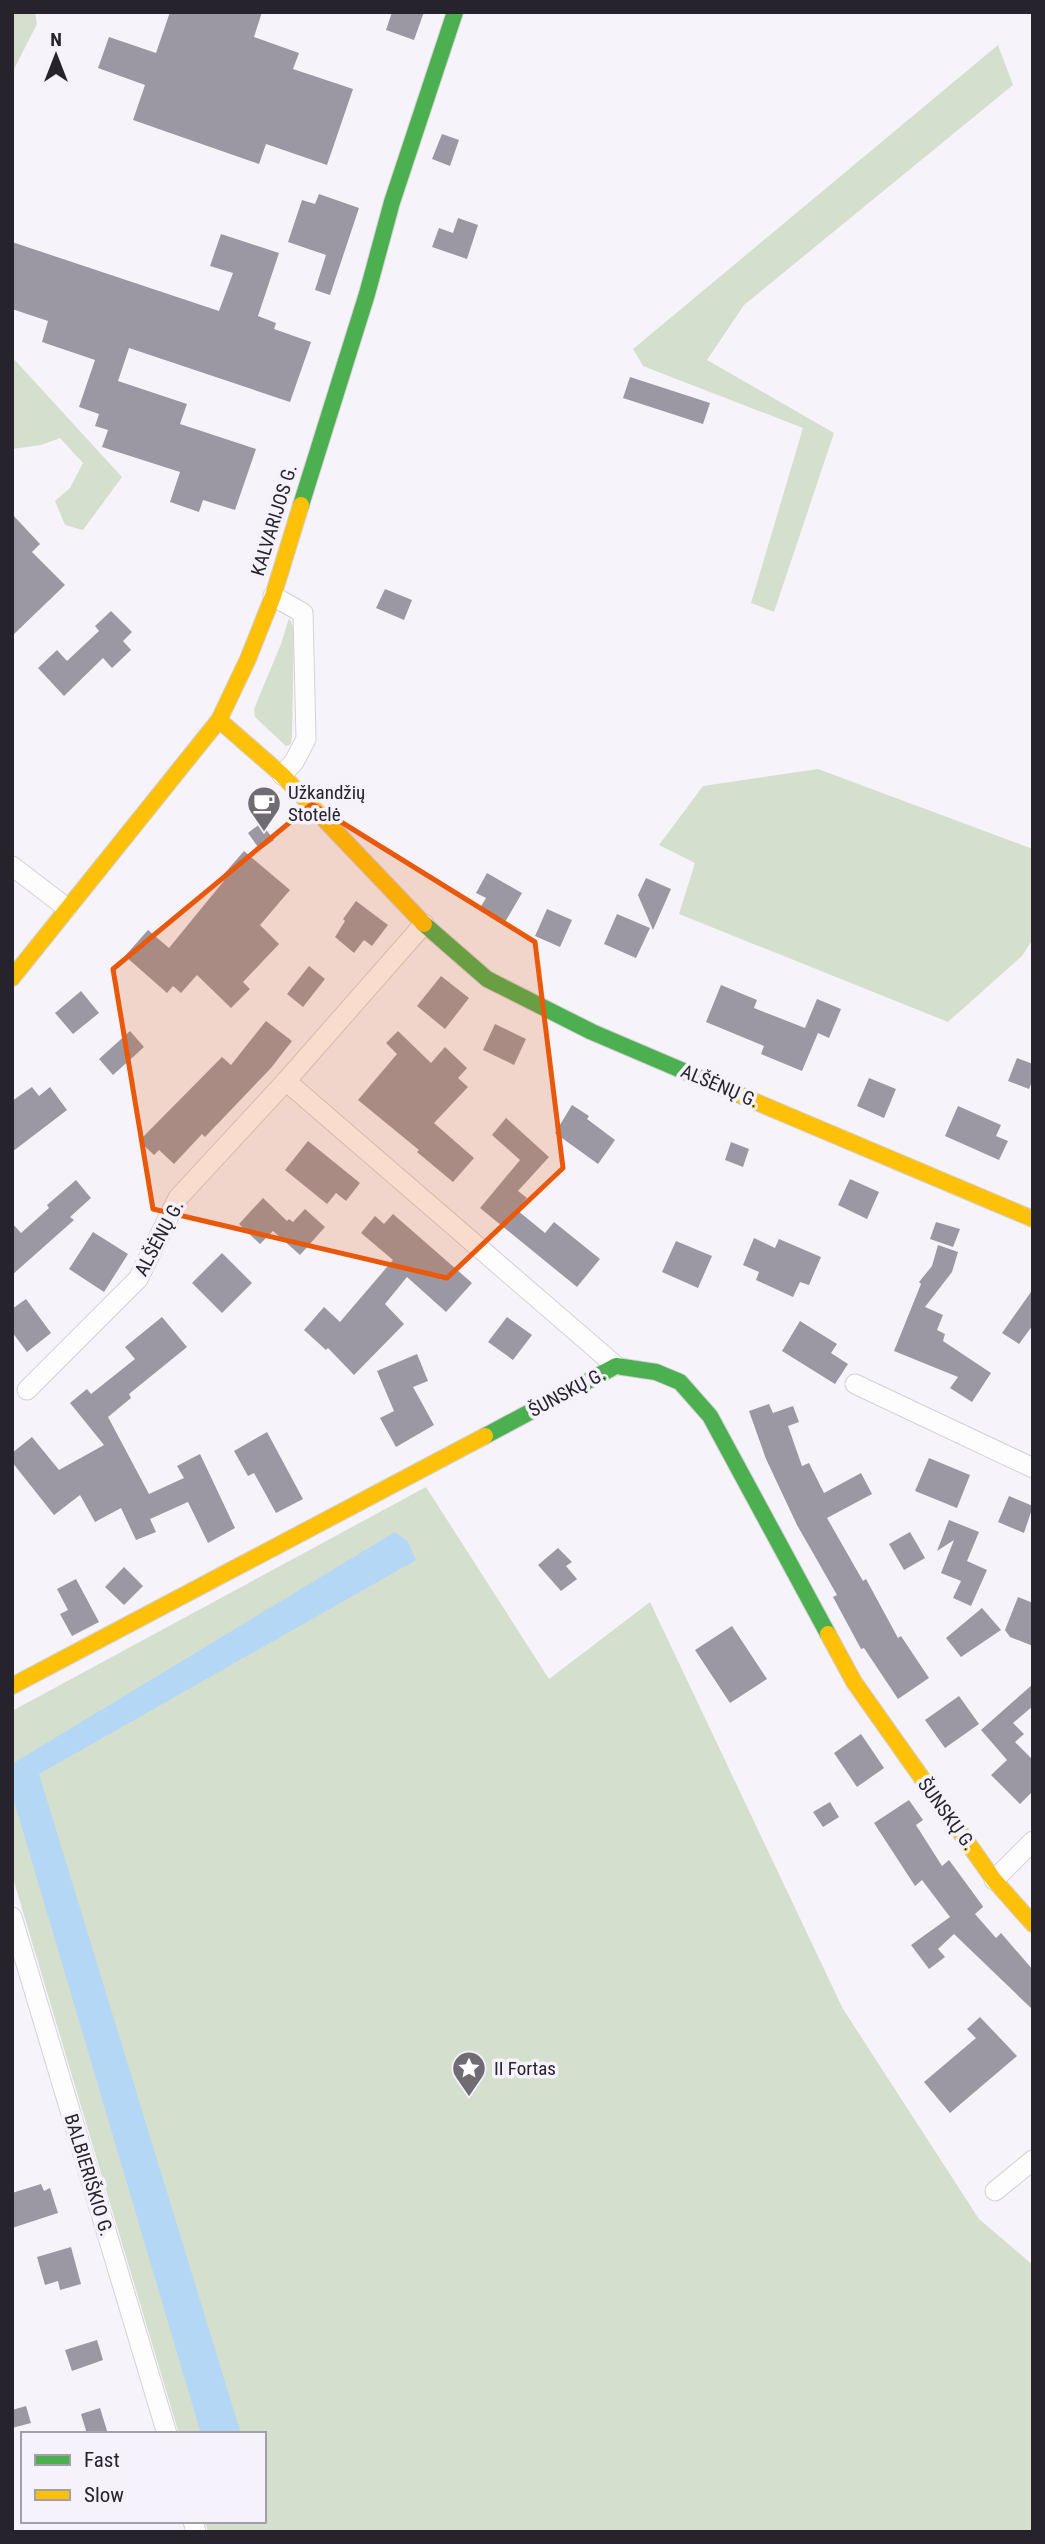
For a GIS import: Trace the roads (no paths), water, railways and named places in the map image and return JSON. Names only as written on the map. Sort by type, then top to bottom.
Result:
[{"type":"street","name":"KALVARIJOS G.","points":[[12,978],[219,720],[248,659],[273,596],[367,295],[392,202],[455,12]]},
{"type":"street","points":[[273,596],[303,613],[306,738],[294,762],[282,775]]},
{"type":"street","name":"ALŠĖNŲ G.","points":[[219,720],[282,775],[424,924],[487,979],[592,1032],[1033,1219]]},
{"type":"street","points":[[12,866],[67,908]]},
{"type":"street","name":"ALŠĖNŲ G.","points":[[27,1390],[138,1279],[178,1198],[286,1081],[424,924]]},
{"type":"street","points":[[286,1081],[616,1366]]},
{"type":"street","name":"ŠUNSKŲ G.","points":[[12,1686],[616,1366],[656,1372],[680,1382],[710,1416],[855,1682],[995,1880],[1033,1924]]},
{"type":"street","points":[[855,1384],[1033,1468]]},
{"type":"street","points":[[995,1880],[1033,1841]]},
{"type":"street","name":"BALBIERIŠKIO G.","points":[[12,1917],[166,2432]]},
{"type":"street","points":[[995,2191],[1033,2160]]},
{"type":"water","points":[[395,1532],[408,1542],[416,1560],[39,1774],[240,2432],[200,2432],[12,1794],[12,1764]]},
{"type":"place","name":"Užkandžių Stotelė","points":[[264,833]]},
{"type":"place","name":"II Fortas","points":[[469,2098]]}]
